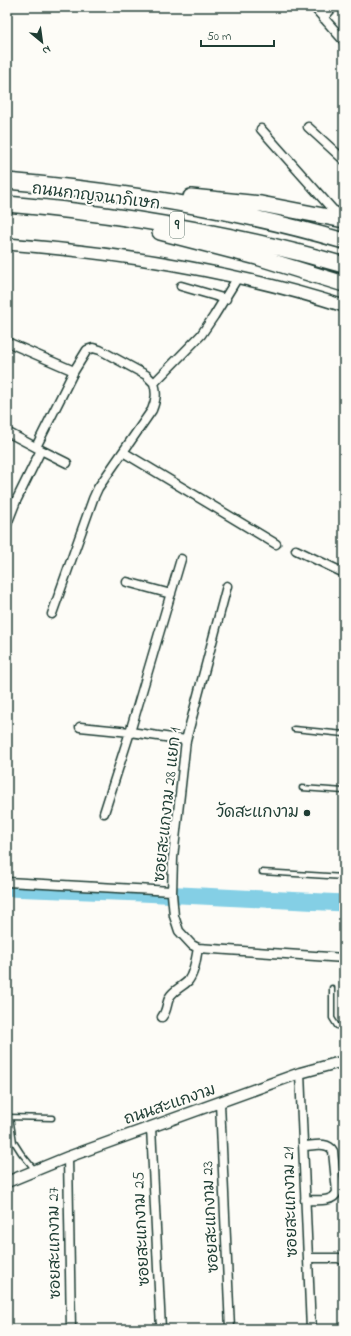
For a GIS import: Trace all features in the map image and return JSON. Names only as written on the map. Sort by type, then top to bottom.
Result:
[{"type":"highway","name":"ถนนกาญจนาภิเษก","points":[[7,182],[104,191],[147,197],[287,225],[344,241]]},
{"type":"highway","points":[[104,191],[238,201],[286,208],[344,220]]},
{"type":"highway","name":"ถนนกาญจนาภิเษก","points":[[7,204],[111,215],[194,228],[278,247],[344,265]]},
{"type":"highway","points":[[52,208],[216,246],[293,267],[344,284]]},
{"type":"main road","points":[[7,244],[86,251],[238,277],[344,306]]},
{"type":"street","points":[[314,7],[344,42]]},
{"type":"street","points":[[323,18],[333,7]]},
{"type":"street","points":[[308,127],[344,160]]},
{"type":"street","points":[[261,129],[333,210],[339,214],[344,214]]},
{"type":"street","points":[[154,383],[201,335],[238,277]]},
{"type":"street","points":[[181,286],[226,298]]},
{"type":"street","points":[[7,342],[74,371]]},
{"type":"street","points":[[7,524],[38,449],[74,371],[87,350],[93,348],[146,375],[154,383],[157,393],[152,410],[103,479],[93,498],[52,614]]},
{"type":"street","points":[[7,432],[67,464]]},
{"type":"street","points":[[123,452],[276,544]]},
{"type":"street","points":[[296,550],[344,573]]},
{"type":"street","points":[[104,813],[130,732],[181,559]]},
{"type":"street","points":[[127,582],[170,594]]},
{"type":"street","name":"ซอยสะแกงาม 28 แยก 1","points":[[198,948],[192,945],[176,925],[172,909],[173,858],[186,740],[227,586]]},
{"type":"street","points":[[80,727],[186,740]]},
{"type":"street","points":[[7,882],[172,893]]},
{"type":"street","points":[[162,1017],[166,1012],[170,996],[177,988],[188,981],[193,971],[198,948],[344,958]]},
{"type":"street","name":"ถนนสะแกงาม","points":[[7,1182],[35,1169],[300,1073],[344,1061]]},
{"type":"street","name":"ซอยสะแกงาม 21","points":[[300,1073],[311,1329]]},
{"type":"street","name":"ซอยสะแกงาม 23","points":[[220,1103],[230,1329]]},
{"type":"street","name":"ซอยสะแกงาม 25","points":[[151,1127],[161,1329]]},
{"type":"street","points":[[303,1146],[327,1145],[332,1148],[337,1192],[336,1196],[332,1199],[305,1200]]},
{"type":"street","name":"ซอยสะแกงาม 27","points":[[68,1157],[71,1329]]},
{"type":"street","points":[[308,1258],[339,1258],[344,1261]]},
{"type":"lane","points":[[294,729],[344,734]]},
{"type":"lane","points":[[302,788],[344,791]]},
{"type":"lane","points":[[262,872],[344,877]]},
{"type":"lane","points":[[332,988],[332,1018],[337,1026],[344,1028]]},
{"type":"lane","points":[[35,1169],[21,1153],[14,1142],[9,1117],[52,1118]]},
{"type":"waterway","points":[[7,888],[344,903]]},
{"type":"place","name":"วัดสะแกงาม","points":[[307,813]]}]
